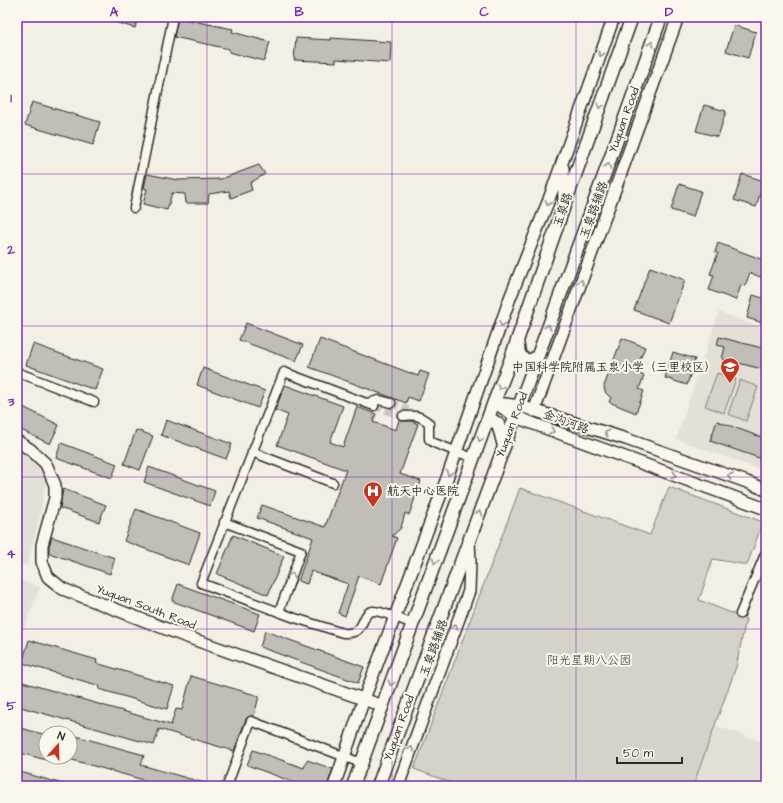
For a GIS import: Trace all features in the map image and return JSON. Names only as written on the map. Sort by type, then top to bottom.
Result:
[{"type":"main road","name":"玉泉路","points":[[494,402],[510,361],[632,17]]},
{"type":"main road","name":"Yuquan Road","points":[[378,786],[518,411],[661,17]]},
{"type":"main road","points":[[517,341],[519,353],[522,358],[529,360],[537,357]]},
{"type":"main road","name":"Yuquan Road","points":[[353,786],[494,402]]},
{"type":"main road","points":[[486,424],[492,420],[498,424],[504,446]]},
{"type":"street","points":[[134,208],[173,17]]},
{"type":"street","points":[[334,786],[364,699],[456,452],[510,298],[548,202],[614,17]]},
{"type":"street","name":"玉泉路辅路","points":[[534,411],[678,17]]},
{"type":"street","points":[[622,127],[652,89]]},
{"type":"street","points":[[562,162],[564,206]]},
{"type":"street","points":[[17,372],[94,402]]},
{"type":"street","points":[[391,403],[379,400],[370,405],[284,372],[201,583],[279,612],[343,633],[349,634],[358,630],[367,614],[372,611],[395,617],[413,624]]},
{"type":"street","name":"金沟河路","points":[[494,402],[766,509]]},
{"type":"street","name":"金沟河路","points":[[518,411],[534,411],[626,439],[766,490]]},
{"type":"street","points":[[406,413],[422,417],[429,423],[429,439],[434,443],[473,458]]},
{"type":"street","name":"Yuquan South Road","points":[[17,441],[31,450],[46,464],[55,485],[55,498],[42,545],[42,562],[48,577],[63,589],[186,637],[383,706]]},
{"type":"street","points":[[252,452],[334,483]]},
{"type":"street","points":[[224,522],[301,551],[279,612]]},
{"type":"street","name":"玉泉路辅路","points":[[398,786],[469,591],[469,539]]},
{"type":"street","points":[[740,614],[766,552]]},
{"type":"street","points":[[227,786],[251,721],[362,763]]},
{"type":"shaded area","name":"中国科学院附属玉泉小学（三里校区）","points":[[719,312],[766,329],[766,472],[676,439]]},
{"type":"shaded area","points":[[17,449],[32,456],[42,469],[46,480],[40,515],[27,566],[17,563]]},
{"type":"shaded area","points":[[17,579],[40,587],[17,648]]},
{"type":"shaded area","points":[[714,725],[766,743],[766,786],[693,786]]},
{"type":"green space","points":[[717,373],[736,379],[724,413],[705,406]]},
{"type":"green space","points":[[740,380],[758,387],[746,421],[728,414]]},
{"type":"green space","name":"阳光星期八公园","points":[[669,487],[763,522],[747,565],[713,559],[699,600],[746,619],[736,667],[693,786],[460,786],[414,769],[520,488],[650,535]]},
{"type":"building","points":[[104,17],[138,17],[135,28],[104,19]]},
{"type":"building","points":[[178,18],[233,29],[232,32],[270,42],[264,61],[229,52],[229,49],[174,37]]},
{"type":"building","points":[[734,25],[756,32],[748,58],[726,51]]},
{"type":"building","points":[[296,38],[331,40],[331,38],[391,42],[390,63],[336,59],[336,62],[294,60]]},
{"type":"building","points":[[32,102],[100,122],[93,145],[25,125]]},
{"type":"building","points":[[704,105],[726,111],[718,137],[696,131]]},
{"type":"building","points":[[259,165],[265,174],[250,183],[252,190],[231,198],[229,191],[209,194],[208,203],[186,203],[185,194],[172,193],[167,210],[143,204],[147,189],[144,188],[147,174],[178,180],[221,179]]},
{"type":"building","points":[[742,174],[764,181],[756,207],[734,200]]},
{"type":"building","points":[[679,184],[701,191],[693,217],[671,210]]},
{"type":"building","points":[[718,243],[766,261],[766,279],[750,273],[745,286],[741,285],[736,300],[709,290],[714,275],[710,274],[718,253],[715,252]]},
{"type":"building","points":[[650,267],[685,280],[669,323],[634,310]]},
{"type":"building","points":[[753,295],[766,299],[766,324],[747,318]]},
{"type":"building","points":[[246,323],[303,345],[296,361],[239,340]]},
{"type":"building","points":[[719,337],[766,349],[766,370],[722,359],[725,347],[717,345]]},
{"type":"building","points":[[622,338],[645,347],[635,372],[644,376],[639,389],[644,391],[636,413],[609,402],[611,398],[605,392],[604,386]]},
{"type":"building","points":[[320,339],[418,376],[420,371],[429,374],[419,401],[408,397],[406,403],[309,367]]},
{"type":"building","points":[[33,344],[103,369],[95,390],[26,365]]},
{"type":"building","points":[[673,352],[695,359],[687,385],[665,378]]},
{"type":"building","points":[[203,368],[265,391],[258,408],[197,385]]},
{"type":"building","points":[[285,385],[343,406],[330,442],[343,447],[357,407],[376,414],[373,422],[396,430],[399,420],[411,421],[418,424],[400,474],[421,481],[409,515],[405,513],[401,528],[392,536],[397,538],[381,584],[359,576],[345,616],[338,613],[348,584],[311,571],[307,584],[298,581],[313,538],[257,518],[262,505],[325,527],[346,470],[277,445],[288,415],[275,410]]},
{"type":"building","points":[[17,404],[59,425],[50,444],[17,428]]},
{"type":"building","points":[[166,420],[232,444],[226,459],[161,435]]},
{"type":"building","points":[[717,421],[766,439],[766,457],[762,459],[710,441]]},
{"type":"building","points":[[136,430],[153,436],[140,470],[124,464]]},
{"type":"building","points":[[61,443],[117,464],[112,478],[56,458]]},
{"type":"building","points":[[149,467],[215,491],[210,506],[144,482]]},
{"type":"building","points":[[63,489],[106,505],[99,522],[60,508]]},
{"type":"building","points":[[136,509],[200,533],[189,565],[124,541]]},
{"type":"building","points":[[233,535],[284,556],[268,595],[217,574]]},
{"type":"building","points":[[52,537],[115,558],[110,574],[49,553],[49,546]]},
{"type":"building","points":[[178,584],[260,614],[254,631],[172,601]]},
{"type":"building","points":[[265,631],[364,667],[358,683],[260,647]]},
{"type":"building","points":[[29,640],[97,660],[96,663],[174,686],[167,709],[99,689],[100,686],[22,663]]},
{"type":"building","points":[[191,676],[259,696],[254,716],[250,716],[246,719],[234,751],[159,729],[154,745],[17,706],[17,687],[19,681],[171,725],[176,709],[182,710]]},
{"type":"building","points":[[17,727],[38,733],[38,758],[17,752]]},
{"type":"building","points":[[78,737],[144,755],[141,765],[208,784],[207,786],[145,786],[147,781],[78,762]]},
{"type":"building","points":[[253,750],[304,768],[307,760],[333,769],[327,786],[298,786],[298,784],[247,765]]},
{"type":"building","points":[[17,771],[63,784],[62,786],[17,786]]},
{"type":"tunnel","points":[[391,403],[408,410]]},
{"type":"tunnel","points":[[374,406],[403,416]]},
{"type":"place","name":"中国科学院附属玉泉小学（三里校区）","points":[[730,384]]},
{"type":"place","name":"航天中心医院","points":[[373,508]]}]
